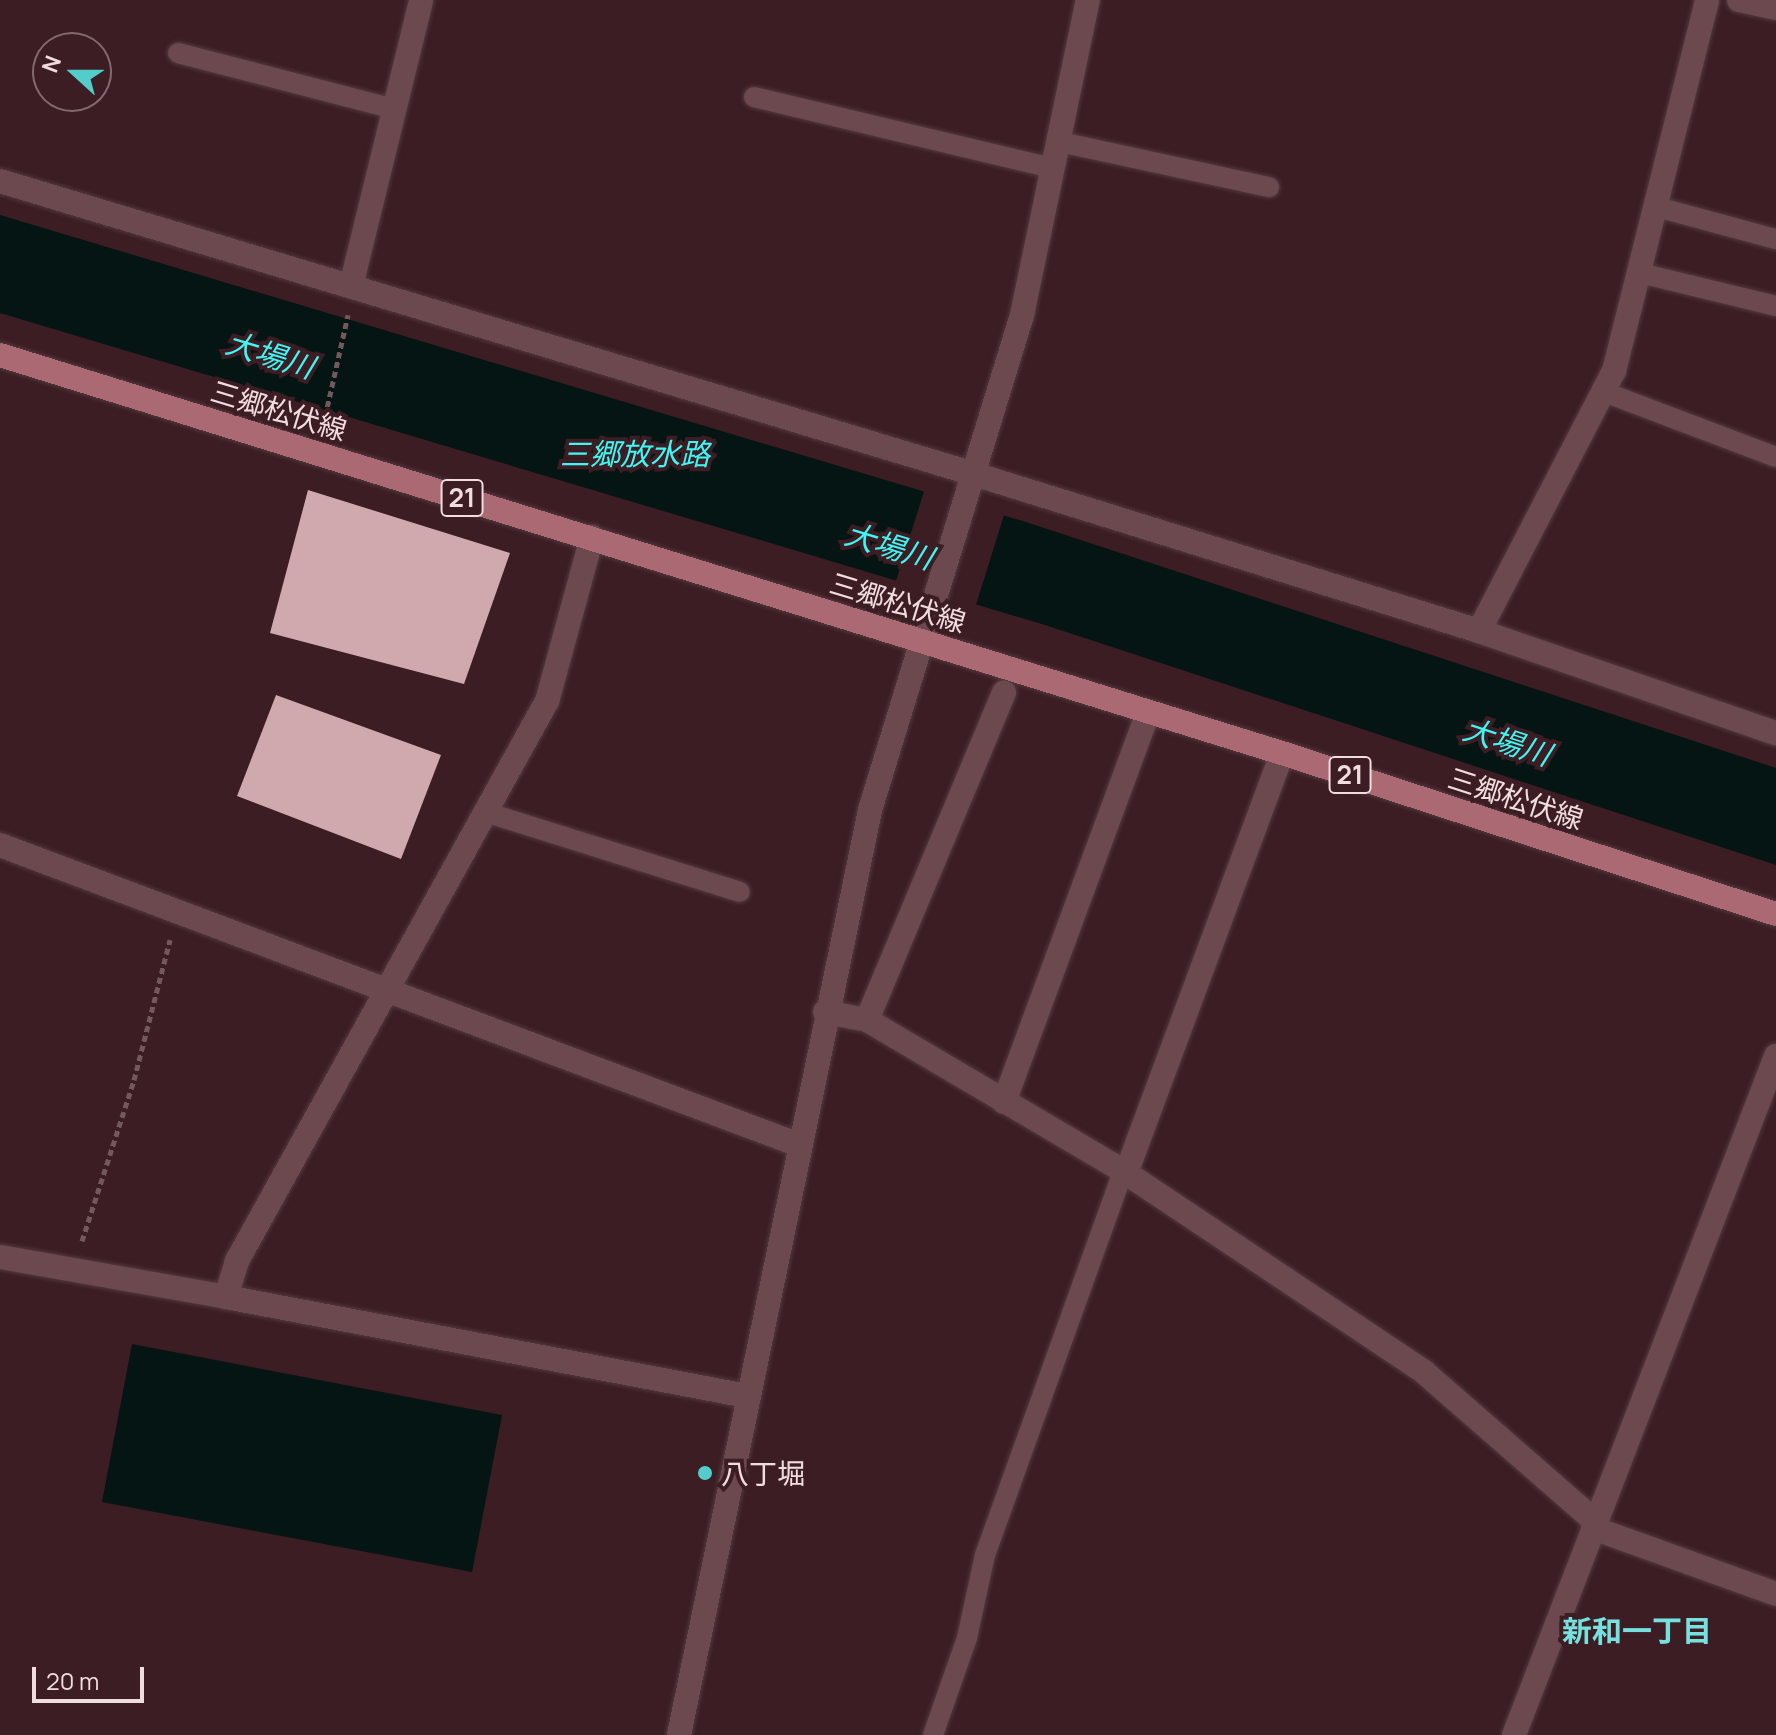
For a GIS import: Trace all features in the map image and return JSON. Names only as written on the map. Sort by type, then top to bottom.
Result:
[{"type":"main road","name":"三郷松伏線","points":[[1,358],[923,640],[1776,914]]},
{"type":"street","points":[[353,286],[421,0]]},
{"type":"street","points":[[679,1735],[825,1012],[870,810],[1022,315],[1088,0]]},
{"type":"street","points":[[1479,631],[1604,392],[1640,273],[1707,0]]},
{"type":"street","points":[[1739,0],[1776,8]]},
{"type":"street","points":[[0,181],[353,286],[971,483],[1479,631],[1776,733]]},
{"type":"street","points":[[226,1297],[237,1261],[547,701],[592,537]]},
{"type":"street","points":[[867,1020],[1004,693]]},
{"type":"street","points":[[1004,1102],[1148,713]]},
{"type":"street","points":[[1124,1173],[1282,753]]},
{"type":"street","points":[[0,845],[799,1145]]},
{"type":"street","points":[[825,1012],[867,1020],[1124,1173],[1424,1372],[1594,1525],[1776,1594]]},
{"type":"street","points":[[1514,1735],[1776,1056]]},
{"type":"street","points":[[0,1257],[747,1396]]},
{"type":"lane","points":[[178,53],[395,109]]},
{"type":"lane","points":[[754,97],[1053,168]]},
{"type":"lane","points":[[1060,142],[1269,187]]},
{"type":"lane","points":[[1657,207],[1776,239]]},
{"type":"lane","points":[[1640,273],[1776,306]]},
{"type":"lane","points":[[1604,392],[1776,457]]},
{"type":"lane","points":[[485,812],[740,892]]},
{"type":"lane","points":[[933,1735],[967,1638],[985,1555],[1124,1173]]},
{"type":"path","points":[[322,432],[353,286]]},
{"type":"path","points":[[72,1270],[134,1080],[172,931]]},
{"type":"water","name":"三郷放水路","points":[[0,215],[1029,523],[1776,768],[1776,865],[1045,625],[0,313]]},
{"type":"water","points":[[132,1344],[502,1415],[472,1572],[102,1502]]},
{"type":"pier","points":[[925,488],[1005,512],[975,608],[895,584]]},
{"type":"building","points":[[308,490],[510,553],[464,684],[270,633]]},
{"type":"building","points":[[276,695],[441,755],[401,859],[237,796]]},
{"type":"place","name":"八丁堀","points":[[705,1473]]},
{"type":"district","name":"新和一丁目","points":[[1637,1631]]},
{"type":"water label","name":"大場川","points":[[270,355]]},
{"type":"water label","name":"大場川","points":[[889,546]]},
{"type":"water label","name":"大場川","points":[[1507,742]]}]
